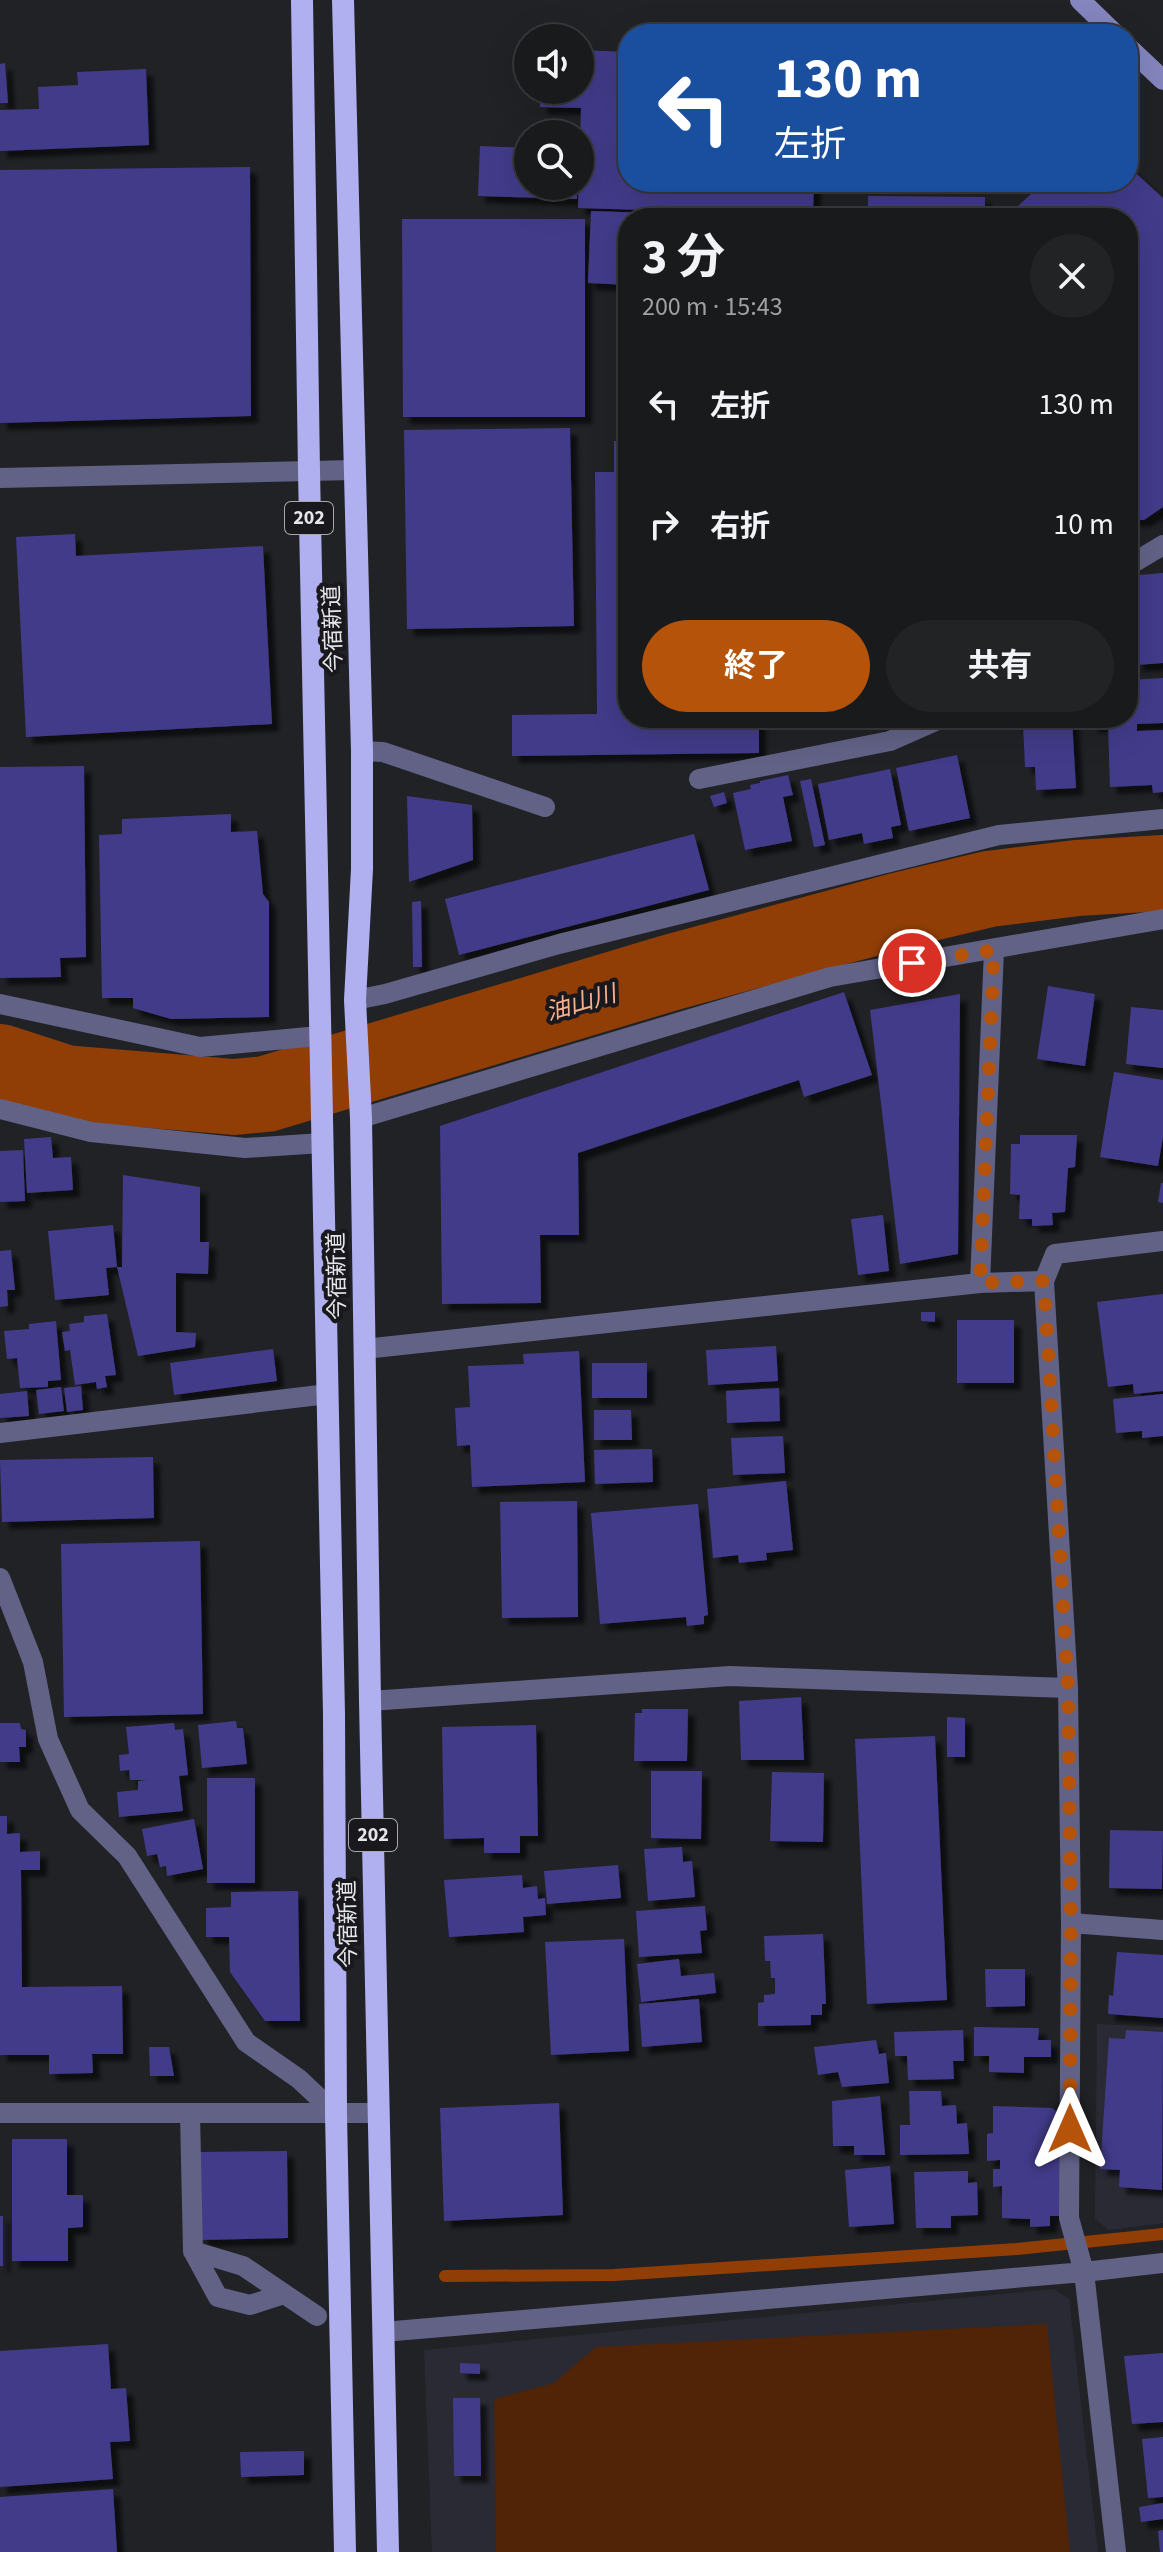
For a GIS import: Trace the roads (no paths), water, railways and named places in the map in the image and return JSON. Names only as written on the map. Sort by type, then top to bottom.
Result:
[{"type":"highway","name":"今宿新道","points":[[302,0],[334,1714],[336,2114],[345,2552]]},
{"type":"highway","name":"今宿新道","points":[[343,0],[362,751],[362,869],[355,1000],[361,1118],[388,2552]]},
{"type":"main road","points":[[1080,0],[1105,24]]},
{"type":"main road","points":[[1138,56],[1163,80]]},
{"type":"street","points":[[0,478],[354,470]]},
{"type":"street","points":[[1138,560],[1163,545]]},
{"type":"street","points":[[699,779],[890,741],[919,728]]},
{"type":"street","points":[[362,751],[383,752],[545,807]]},
{"type":"street","points":[[355,1000],[559,944],[999,835],[1163,819]]},
{"type":"street","points":[[361,1118],[830,977],[1163,919]]},
{"type":"street","points":[[980,1283],[994,950]]},
{"type":"street","points":[[0,1004],[200,1047],[319,1036]]},
{"type":"street","points":[[0,1109],[91,1132],[245,1148],[322,1143]]},
{"type":"street","points":[[1116,2552],[1084,2272],[1069,2218],[1071,1923],[1068,1688],[1044,1281],[1055,1254],[1163,1241]]},
{"type":"street","points":[[364,1349],[980,1283],[1044,1281]]},
{"type":"street","points":[[0,1433],[328,1394]]},
{"type":"street","points":[[0,1578],[33,1662],[48,1739],[80,1810],[127,1856],[246,2042],[299,2079],[336,2114]]},
{"type":"street","points":[[370,1701],[730,1676],[1068,1688]]},
{"type":"street","points":[[1071,1923],[1163,1930]]},
{"type":"street","points":[[0,2113],[378,2113]]},
{"type":"street","points":[[190,2114],[193,2251],[218,2297],[250,2305],[284,2294]]},
{"type":"street","points":[[193,2251],[243,2266],[317,2316]]},
{"type":"street","points":[[383,2332],[1163,2263]]},
{"type":"waterway","name":"油山川","points":[[0,1062],[65,1083],[234,1097],[266,1094],[669,973],[901,910],[989,889],[1077,878],[1163,873]]},
{"type":"waterway","points":[[445,2276],[614,2275],[1017,2249],[1163,2234]]}]
